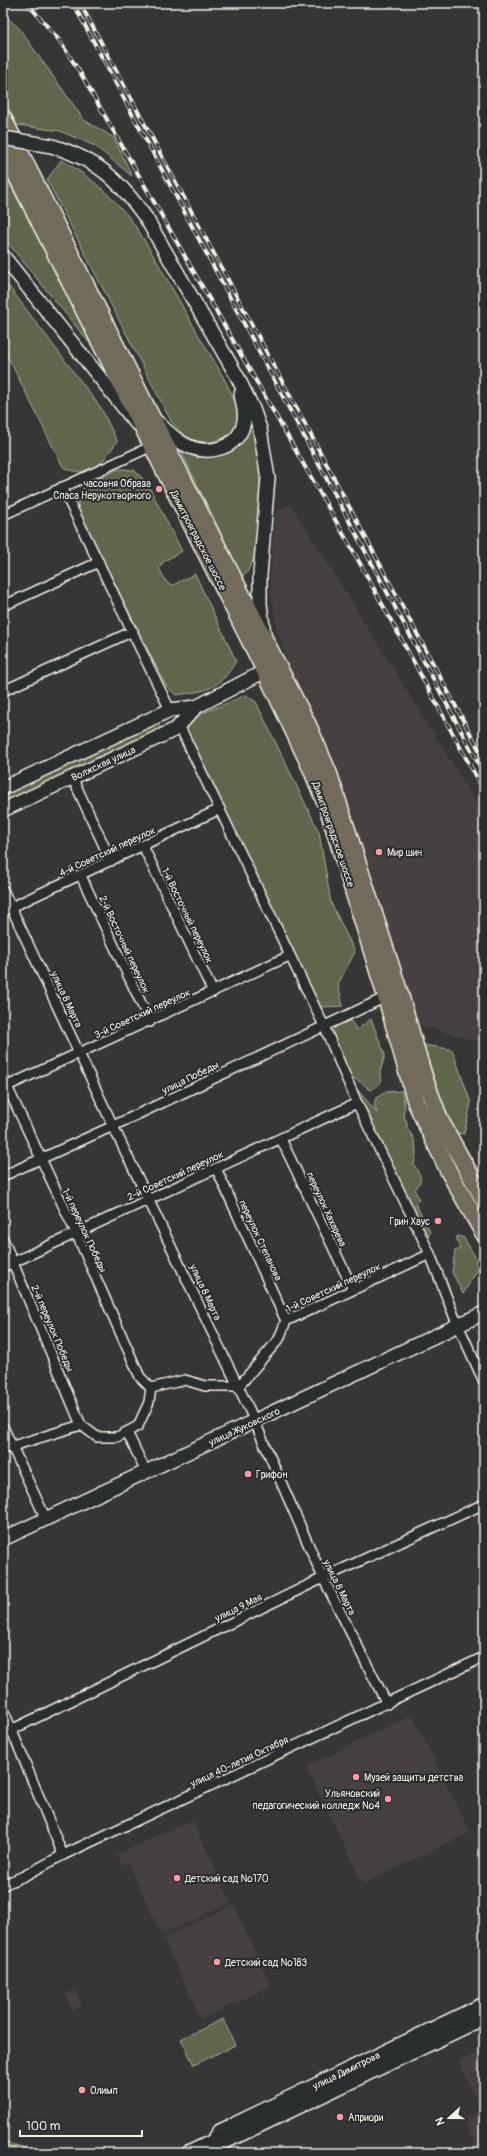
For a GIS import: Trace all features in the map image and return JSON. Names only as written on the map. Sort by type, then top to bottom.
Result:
[{"type":"highway","points":[[3,118],[150,414],[154,441]]},
{"type":"highway","points":[[3,149],[154,441]]},
{"type":"highway","name":"Димитровградское шоссе","points":[[154,441],[265,638],[272,668],[328,809],[422,1118],[449,1172],[484,1234]]},
{"type":"highway","name":"Димитровградское шоссе","points":[[154,441],[329,774],[399,991],[424,1077],[440,1120],[484,1200]]},
{"type":"main road","points":[[3,138],[52,146],[76,153],[89,160],[119,185],[134,201],[146,218],[237,376],[253,409],[267,462],[268,478],[260,575],[260,604],[265,638]]},
{"type":"main road","points":[[3,256],[124,408],[154,441]]},
{"type":"main road","points":[[150,414],[174,438],[187,446],[208,451],[220,449],[234,440],[241,431],[244,422],[237,376]]},
{"type":"main road","name":"Волжская улица","points":[[3,810],[176,729],[196,707],[272,668]]},
{"type":"main road","name":"Волжская улица","points":[[3,788],[170,710],[196,707]]},
{"type":"main road","name":"улица Жуковского","points":[[3,1539],[484,1313]]},
{"type":"main road","name":"улица Димитрова","points":[[188,2153],[213,2141],[225,2142],[437,2034],[484,2004]]},
{"type":"main road","name":"улица Димитрова","points":[[437,2034],[484,2018]]},
{"type":"street","points":[[3,515],[154,441]]},
{"type":"street","points":[[62,487],[170,710]]},
{"type":"street","points":[[3,606],[99,562]]},
{"type":"street","points":[[3,691],[133,632]]},
{"type":"street","points":[[179,725],[324,1026],[357,1103],[430,1254],[458,1326],[484,1382]]},
{"type":"street","points":[[72,778],[111,861]]},
{"type":"street","name":"4-й Советский переулок","points":[[7,909],[81,876],[220,809]]},
{"type":"street","name":"1-й Восточный переулок","points":[[143,846],[213,992]]},
{"type":"street","name":"2-й Восточный переулок","points":[[81,876],[150,1022]]},
{"type":"street","name":"улица 8 Марта","points":[[3,890],[7,909],[80,1054],[113,1126],[150,1200],[238,1386],[323,1578],[387,1704]]},
{"type":"street","name":"3-й Советский переулок","points":[[4,1084],[80,1054],[289,956]]},
{"type":"street","name":"улица Победы","points":[[3,1176],[113,1126],[386,997]]},
{"type":"street","name":"1-й переулок Победы","points":[[4,1084],[76,1233],[140,1377],[151,1388]]},
{"type":"street","name":"2-й Советский переулок","points":[[3,1267],[357,1103]]},
{"type":"street","name":"переулок Хахарева","points":[[281,1139],[353,1289]]},
{"type":"street","name":"переулок Степанова","points":[[216,1168],[286,1321]]},
{"type":"street","name":"2-й переулок Победы","points":[[3,1239],[14,1262],[81,1425]]},
{"type":"street","name":"1-й Советский переулок","points":[[238,1386],[279,1339],[286,1321],[430,1254]]},
{"type":"street","points":[[7,1447],[81,1425],[97,1437],[117,1437],[138,1426],[149,1402],[151,1388],[185,1380],[205,1386],[238,1386]]},
{"type":"street","points":[[3,1427],[7,1447],[46,1519]]},
{"type":"street","points":[[127,1432],[146,1472]]},
{"type":"street","name":"улица 9 Мая","points":[[3,1734],[323,1578],[484,1504]]},
{"type":"street","name":"улица 40-летия Октября","points":[[3,1885],[24,1876],[63,1855],[387,1704],[484,1657]]},
{"type":"street","points":[[3,1709],[63,1855]]},
{"type":"street","points":[[213,2141],[220,2153]]},
{"type":"shaded area","points":[[290,503],[471,794],[484,822],[484,1039],[478,1041],[419,1025],[346,797],[288,663],[276,627],[270,580],[275,513]]},
{"type":"shaded area","name":"Ульяновский педагогический колледж №4","points":[[412,1715],[470,1832],[363,1884],[306,1767]]},
{"type":"shaded area","name":"Детский сад №170","points":[[192,1820],[231,1902],[162,1935],[128,1863],[122,1865],[117,1854]]},
{"type":"shaded area","name":"Детский сад №183","points":[[233,1905],[271,1986],[201,2019],[163,1938]]},
{"type":"shaded area","points":[[75,1990],[82,2006],[73,2011],[65,1994]]},
{"type":"shaded area","points":[[484,2050],[484,2153],[478,2153],[463,2118],[481,2110],[459,2061]]},
{"type":"green space","points":[[3,14],[19,28],[84,120],[114,138],[132,176],[95,146],[60,131],[17,125],[3,97]]},
{"type":"green space","points":[[61,160],[85,175],[113,200],[131,220],[150,250],[232,394],[238,412],[238,420],[231,433],[225,437],[209,442],[194,440],[181,432],[171,421],[47,180]]},
{"type":"green space","points":[[3,171],[105,362],[3,237]]},
{"type":"green space","points":[[5,284],[10,288],[101,408],[117,441],[107,456],[95,467],[81,472],[72,471],[63,467],[3,347],[3,285]]},
{"type":"green space","points":[[251,426],[259,458],[260,483],[256,555],[246,574],[241,575],[181,451],[204,457],[222,455],[237,445]]},
{"type":"green space","points":[[119,469],[134,470],[147,483],[182,551],[163,562],[159,568],[167,583],[173,585],[195,574],[236,661],[224,678],[218,683],[204,690],[176,695],[166,686],[79,512],[79,495],[83,489],[95,480]]},
{"type":"green space","points":[[246,695],[256,702],[319,832],[331,903],[355,952],[338,984],[343,1006],[319,1007],[179,740],[189,719]]},
{"type":"green space","points":[[157,721],[162,731],[3,804],[3,794]]},
{"type":"green space","points":[[371,1019],[385,1055],[380,1072],[381,1082],[372,1090],[368,1089],[364,1084],[349,1074],[329,1037],[337,1025],[350,1020],[357,1030]]},
{"type":"green space","points":[[424,1045],[449,1049],[453,1052],[471,1103],[464,1134],[456,1133],[447,1118]]},
{"type":"green space","points":[[353,1088],[356,1088],[377,1113],[374,1105],[376,1098],[386,1092],[402,1091],[405,1107],[403,1113],[407,1123],[407,1129],[414,1141],[416,1150],[414,1164],[420,1176],[420,1182],[415,1190],[419,1199],[415,1203],[430,1232],[427,1239]]},
{"type":"green space","points":[[458,1236],[464,1238],[477,1260],[475,1262],[478,1269],[463,1294],[452,1272],[455,1251],[460,1249],[456,1238]]},
{"type":"green space","points":[[223,2019],[235,2045],[194,2065],[181,2039]]},
{"type":"green space","points":[[3,2142],[26,2148],[28,2153],[3,2153]]},
{"type":"railway","points":[[27,3],[59,40],[81,74],[357,558],[484,791]]},
{"type":"railway","points":[[73,3],[484,774]]},
{"type":"railway","points":[[80,3],[484,759]]},
{"type":"place","name":"часовня Образа Спаса Нерукотворного","points":[[159,489]]},
{"type":"place","name":"Мир шин","points":[[379,852]]},
{"type":"place","name":"Грин Хаус","points":[[438,1221]]},
{"type":"place","name":"Грифон","points":[[248,1474]]},
{"type":"place","name":"Музей защиты детства","points":[[356,1777]]},
{"type":"place","name":"Ульяновский педагогический колледж №4","points":[[388,1799]]},
{"type":"place","name":"Детский сад №170","points":[[177,1878]]},
{"type":"place","name":"Детский сад №183","points":[[217,1962]]},
{"type":"place","name":"Олимп","points":[[82,2090]]},
{"type":"place","name":"Априори","points":[[340,2117]]}]
